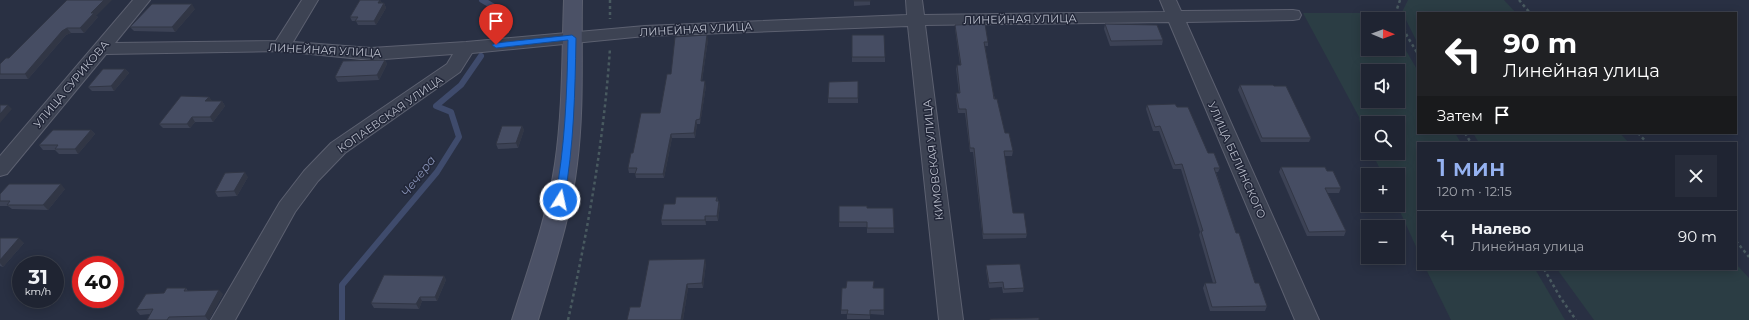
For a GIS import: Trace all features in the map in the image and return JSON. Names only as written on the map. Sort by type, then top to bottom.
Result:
[{"type":"street","name":"УЛИЦА СУРИКОВА","points":[[0,169],[142,0]]},
{"type":"street","points":[[281,46],[310,0]]},
{"type":"street","points":[[525,320],[558,212],[566,164],[570,116],[573,0]]},
{"type":"street","name":"КИМОВСКАЯ УЛИЦА","points":[[914,0],[951,320]]},
{"type":"street","name":"ЛИНЕЙНАЯ УЛИЦА","points":[[100,49],[281,46],[371,54],[466,48],[645,31],[1172,8],[1293,15]]},
{"type":"street","name":"УЛИЦА БЕЛИНСКОГО","points":[[1172,8],[1307,320]]},
{"type":"street","name":"КОПАЕВСКАЯ УЛИЦА","points":[[223,320],[287,207],[311,176],[338,148],[454,68],[466,48]]},
{"type":"path","points":[[568,320],[596,181],[608,97],[611,34],[610,0]]},
{"type":"path","points":[[1400,0],[1397,9],[1407,36],[1417,52]]},
{"type":"path","points":[[1519,0],[1529,12]]},
{"type":"path","points":[[1639,134],[1646,142]]},
{"type":"path","points":[[1737,242],[1749,257]]},
{"type":"path","points":[[1545,270],[1560,297],[1576,320]]},
{"type":"shaded area","points":[[1408,0],[1504,0],[1515,12],[1417,12],[1417,42],[1405,18],[1405,12],[1402,12]]},
{"type":"shaded area","points":[[1303,13],[1361,13],[1361,56],[1405,56],[1405,49],[1417,69],[1417,134],[1456,134],[1460,142],[1417,142],[1417,249],[1400,212],[1405,212],[1405,168],[1380,168],[1376,160],[1405,160],[1405,116],[1361,116],[1361,129],[1359,117]]},
{"type":"shaded area","points":[[1474,134],[1621,134],[1628,142],[1478,142]]},
{"type":"shaded area","points":[[1737,265],[1749,278],[1749,320],[1594,320],[1558,270],[1737,270]]},
{"type":"shaded area","points":[[1426,270],[1536,270],[1565,320],[1451,320]]},
{"type":"building","points":[[67,0],[104,0],[91,13],[94,13],[80,28],[67,28],[62,31],[25,74],[0,74],[0,64],[6,58],[9,58]]},
{"type":"building","points":[[360,0],[380,0],[378,3],[384,3],[374,21],[355,21],[358,17],[350,17]]},
{"type":"building","points":[[870,0],[870,1],[854,1]]},
{"type":"building","points":[[152,4],[192,4],[172,27],[130,27]]},
{"type":"building","points":[[985,24],[988,42],[984,42],[994,99],[997,99],[1005,133],[1009,133],[1013,151],[1004,151],[1013,213],[1024,213],[1027,234],[983,234],[974,148],[970,148],[966,109],[959,109],[956,93],[960,93],[957,65],[961,65],[955,25]]},
{"type":"building","points":[[1105,24],[1157,25],[1163,40],[1111,41]]},
{"type":"building","points":[[707,35],[701,81],[705,81],[700,119],[696,120],[694,133],[671,134],[663,174],[635,174],[637,168],[628,168],[631,153],[633,153],[641,113],[660,113],[667,74],[671,74],[675,37]]},
{"type":"building","points":[[852,35],[884,35],[885,57],[852,57]]},
{"type":"building","points":[[385,60],[377,75],[335,77],[343,61]]},
{"type":"building","points":[[103,69],[125,69],[111,86],[88,87]]},
{"type":"building","points":[[858,81],[858,98],[828,98],[829,82]]},
{"type":"building","points":[[1240,85],[1286,86],[1311,138],[1262,138]]},
{"type":"building","points":[[181,96],[209,97],[205,101],[222,101],[210,117],[192,117],[187,124],[159,124]]},
{"type":"building","points":[[1175,104],[1177,107],[1188,107],[1208,153],[1214,153],[1220,168],[1214,168],[1236,233],[1239,233],[1255,283],[1259,283],[1267,306],[1212,307],[1205,283],[1216,283],[1201,231],[1203,231],[1182,164],[1175,165],[1160,126],[1155,127],[1147,105]]},
{"type":"building","points":[[0,105],[8,105],[0,114]]},
{"type":"building","points":[[502,126],[522,126],[516,143],[496,144]]},
{"type":"building","points":[[53,130],[91,130],[75,149],[55,149],[58,145],[39,145]]},
{"type":"building","points":[[1281,167],[1325,167],[1327,171],[1333,171],[1341,188],[1325,188],[1346,231],[1309,232]]},
{"type":"building","points":[[245,172],[234,191],[215,192],[225,173]]},
{"type":"building","points":[[9,184],[61,184],[43,205],[7,205],[10,201],[0,201],[0,194]]},
{"type":"building","points":[[676,197],[717,197],[716,201],[719,201],[717,216],[705,216],[705,220],[661,220],[664,204],[675,204]]},
{"type":"building","points":[[839,206],[893,208],[894,228],[867,228],[867,222],[839,222]]},
{"type":"building","points":[[0,238],[19,238],[0,260]]},
{"type":"building","points":[[705,259],[702,283],[687,284],[681,320],[627,320],[630,307],[640,307],[649,260]]},
{"type":"building","points":[[1020,264],[1024,288],[1004,289],[1003,282],[989,283],[986,265]]},
{"type":"building","points":[[384,275],[444,276],[435,297],[420,297],[416,304],[371,303]]},
{"type":"building","points":[[847,281],[874,281],[873,288],[884,288],[884,310],[870,310],[870,315],[847,314],[848,310],[841,310],[842,288],[846,288]]},
{"type":"building","points":[[167,288],[186,288],[184,291],[219,290],[205,316],[169,317],[167,320],[147,320],[153,309],[136,310],[146,294],[164,293]]},
{"type":"building","points":[[1039,318],[1039,320],[990,320],[990,319]]},
{"type":"waterway","name":"Чечера","points":[[482,0],[496,8],[503,26],[495,36]]},
{"type":"waterway","name":"Чечера","points":[[342,320],[342,285],[437,172],[459,137],[451,112],[436,106],[461,85],[481,56]]},
{"type":"route","points":[[496,45],[572,38],[570,116],[566,164],[560,200]]}]
